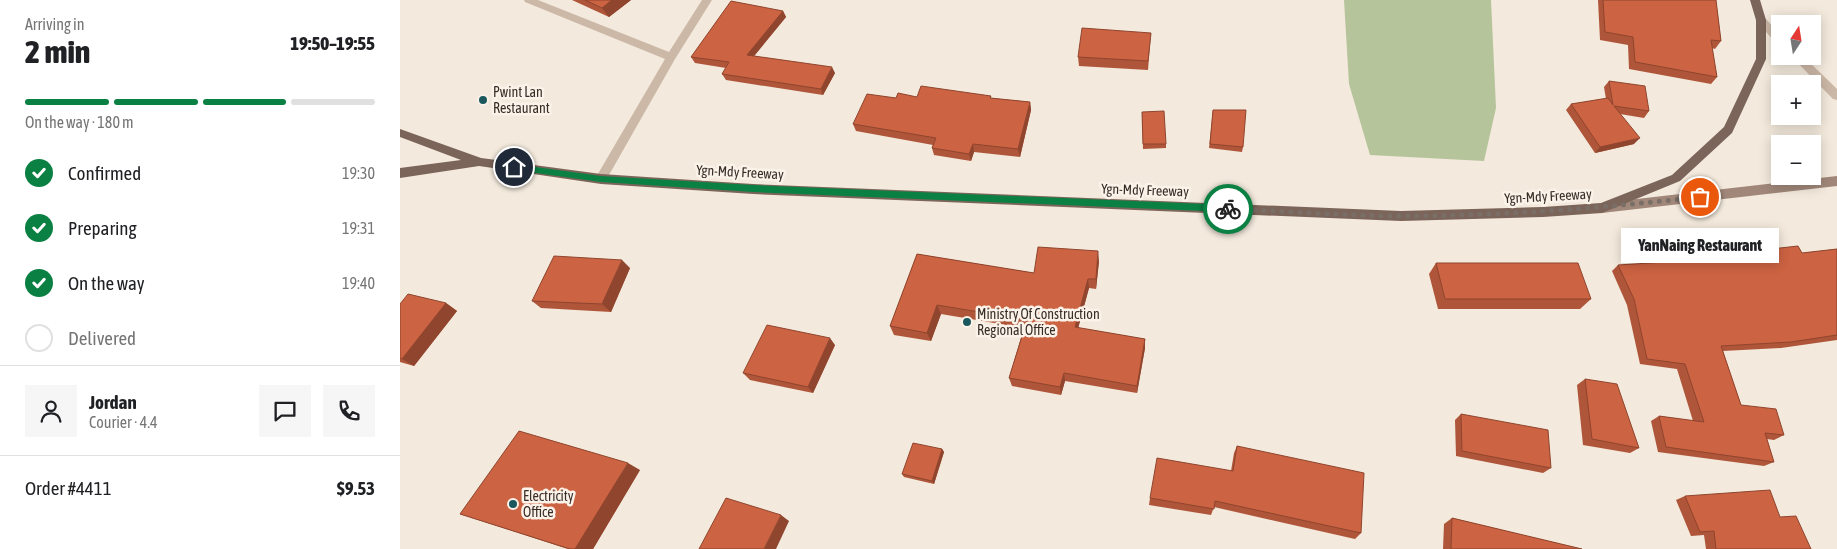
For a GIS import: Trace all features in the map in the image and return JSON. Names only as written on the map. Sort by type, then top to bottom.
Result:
[{"type":"main road","name":"Ygn-Mdy Freeway","points":[[400,174],[479,162],[601,179],[763,189],[1401,216],[1543,212],[1602,208],[1676,178],[1728,130],[1761,59],[1760,20],[1755,0]]},
{"type":"main road","points":[[400,133],[479,162]]},
{"type":"main road","points":[[1602,208],[1837,181]]},
{"type":"street","points":[[528,0],[671,58]]},
{"type":"street","points":[[601,179],[707,0]]},
{"type":"street","points":[[1760,20],[1771,31]]},
{"type":"street","points":[[1805,65],[1837,96]]},
{"type":"green space","points":[[1344,0],[1491,0],[1496,108],[1484,161],[1370,155],[1349,84]]},
{"type":"building","points":[[585,0],[612,0],[602,8]]},
{"type":"building","points":[[1603,0],[1716,0],[1721,41],[1711,40],[1717,77],[1635,62],[1633,37],[1605,32]]},
{"type":"building","points":[[731,1],[783,11],[747,55],[832,67],[821,89],[722,74],[729,62],[691,57]]},
{"type":"building","points":[[1082,28],[1151,33],[1148,61],[1078,57]]},
{"type":"building","points":[[1609,81],[1645,86],[1649,111],[1614,106],[1640,138],[1600,147],[1571,104],[1608,98],[1613,105]]},
{"type":"building","points":[[921,86],[991,96],[990,98],[1030,102],[1018,149],[973,144],[969,154],[932,148],[936,138],[853,124],[867,94],[896,98],[898,93],[917,97]]},
{"type":"building","points":[[1213,110],[1246,110],[1243,147],[1210,144]]},
{"type":"building","points":[[1164,111],[1166,144],[1143,144],[1142,112]]},
{"type":"building","points":[[1798,246],[1802,253],[1837,249],[1837,335],[1791,342],[1721,346],[1741,405],[1776,409],[1784,435],[1765,433],[1774,462],[1666,447],[1659,416],[1704,422],[1685,364],[1647,359],[1634,299],[1618,265],[1682,261],[1681,259],[1754,253],[1753,251]]},
{"type":"building","points":[[1038,247],[1098,251],[1096,279],[1088,279],[1075,327],[1145,339],[1137,386],[1064,373],[1060,387],[1009,378],[1027,320],[937,305],[927,333],[890,326],[917,254],[1034,273]]},
{"type":"building","points":[[554,256],[622,260],[602,304],[532,301]]},
{"type":"building","points":[[1436,263],[1578,263],[1591,299],[1445,299]]},
{"type":"building","points":[[408,294],[446,303],[402,359],[400,358],[400,304]]},
{"type":"building","points":[[767,325],[830,338],[808,387],[743,373]]},
{"type":"building","points":[[1585,379],[1617,384],[1639,448],[1592,439]]},
{"type":"building","points":[[1461,414],[1548,430],[1551,468],[1462,451]]},
{"type":"building","points":[[519,431],[628,463],[575,549],[460,514]]},
{"type":"building","points":[[913,443],[942,449],[932,481],[902,474]]},
{"type":"building","points":[[1237,446],[1364,473],[1361,533],[1215,501],[1214,509],[1150,498],[1157,458],[1233,471]]},
{"type":"building","points":[[1770,490],[1780,517],[1796,516],[1811,549],[1716,549],[1714,531],[1700,532],[1685,496]]},
{"type":"building","points":[[726,498],[781,515],[764,549],[699,549]]},
{"type":"building","points":[[1452,518],[1582,549],[1451,549]]},
{"type":"way so far","points":[[1228,209],[1401,216],[1543,212],[1602,208],[1700,197]]},
{"type":"place","name":"Pwint Lan Restaurant","points":[[483,100]]},
{"type":"place","name":"YanNaing Restaurant","points":[[1700,197]]},
{"type":"place","name":"Ministry Of Construction Regional Office","points":[[967,322]]},
{"type":"place","name":"Electricity Office","points":[[513,504]]},
{"type":"route","points":[[514,167],[601,179],[753,188],[1228,209]]}]
